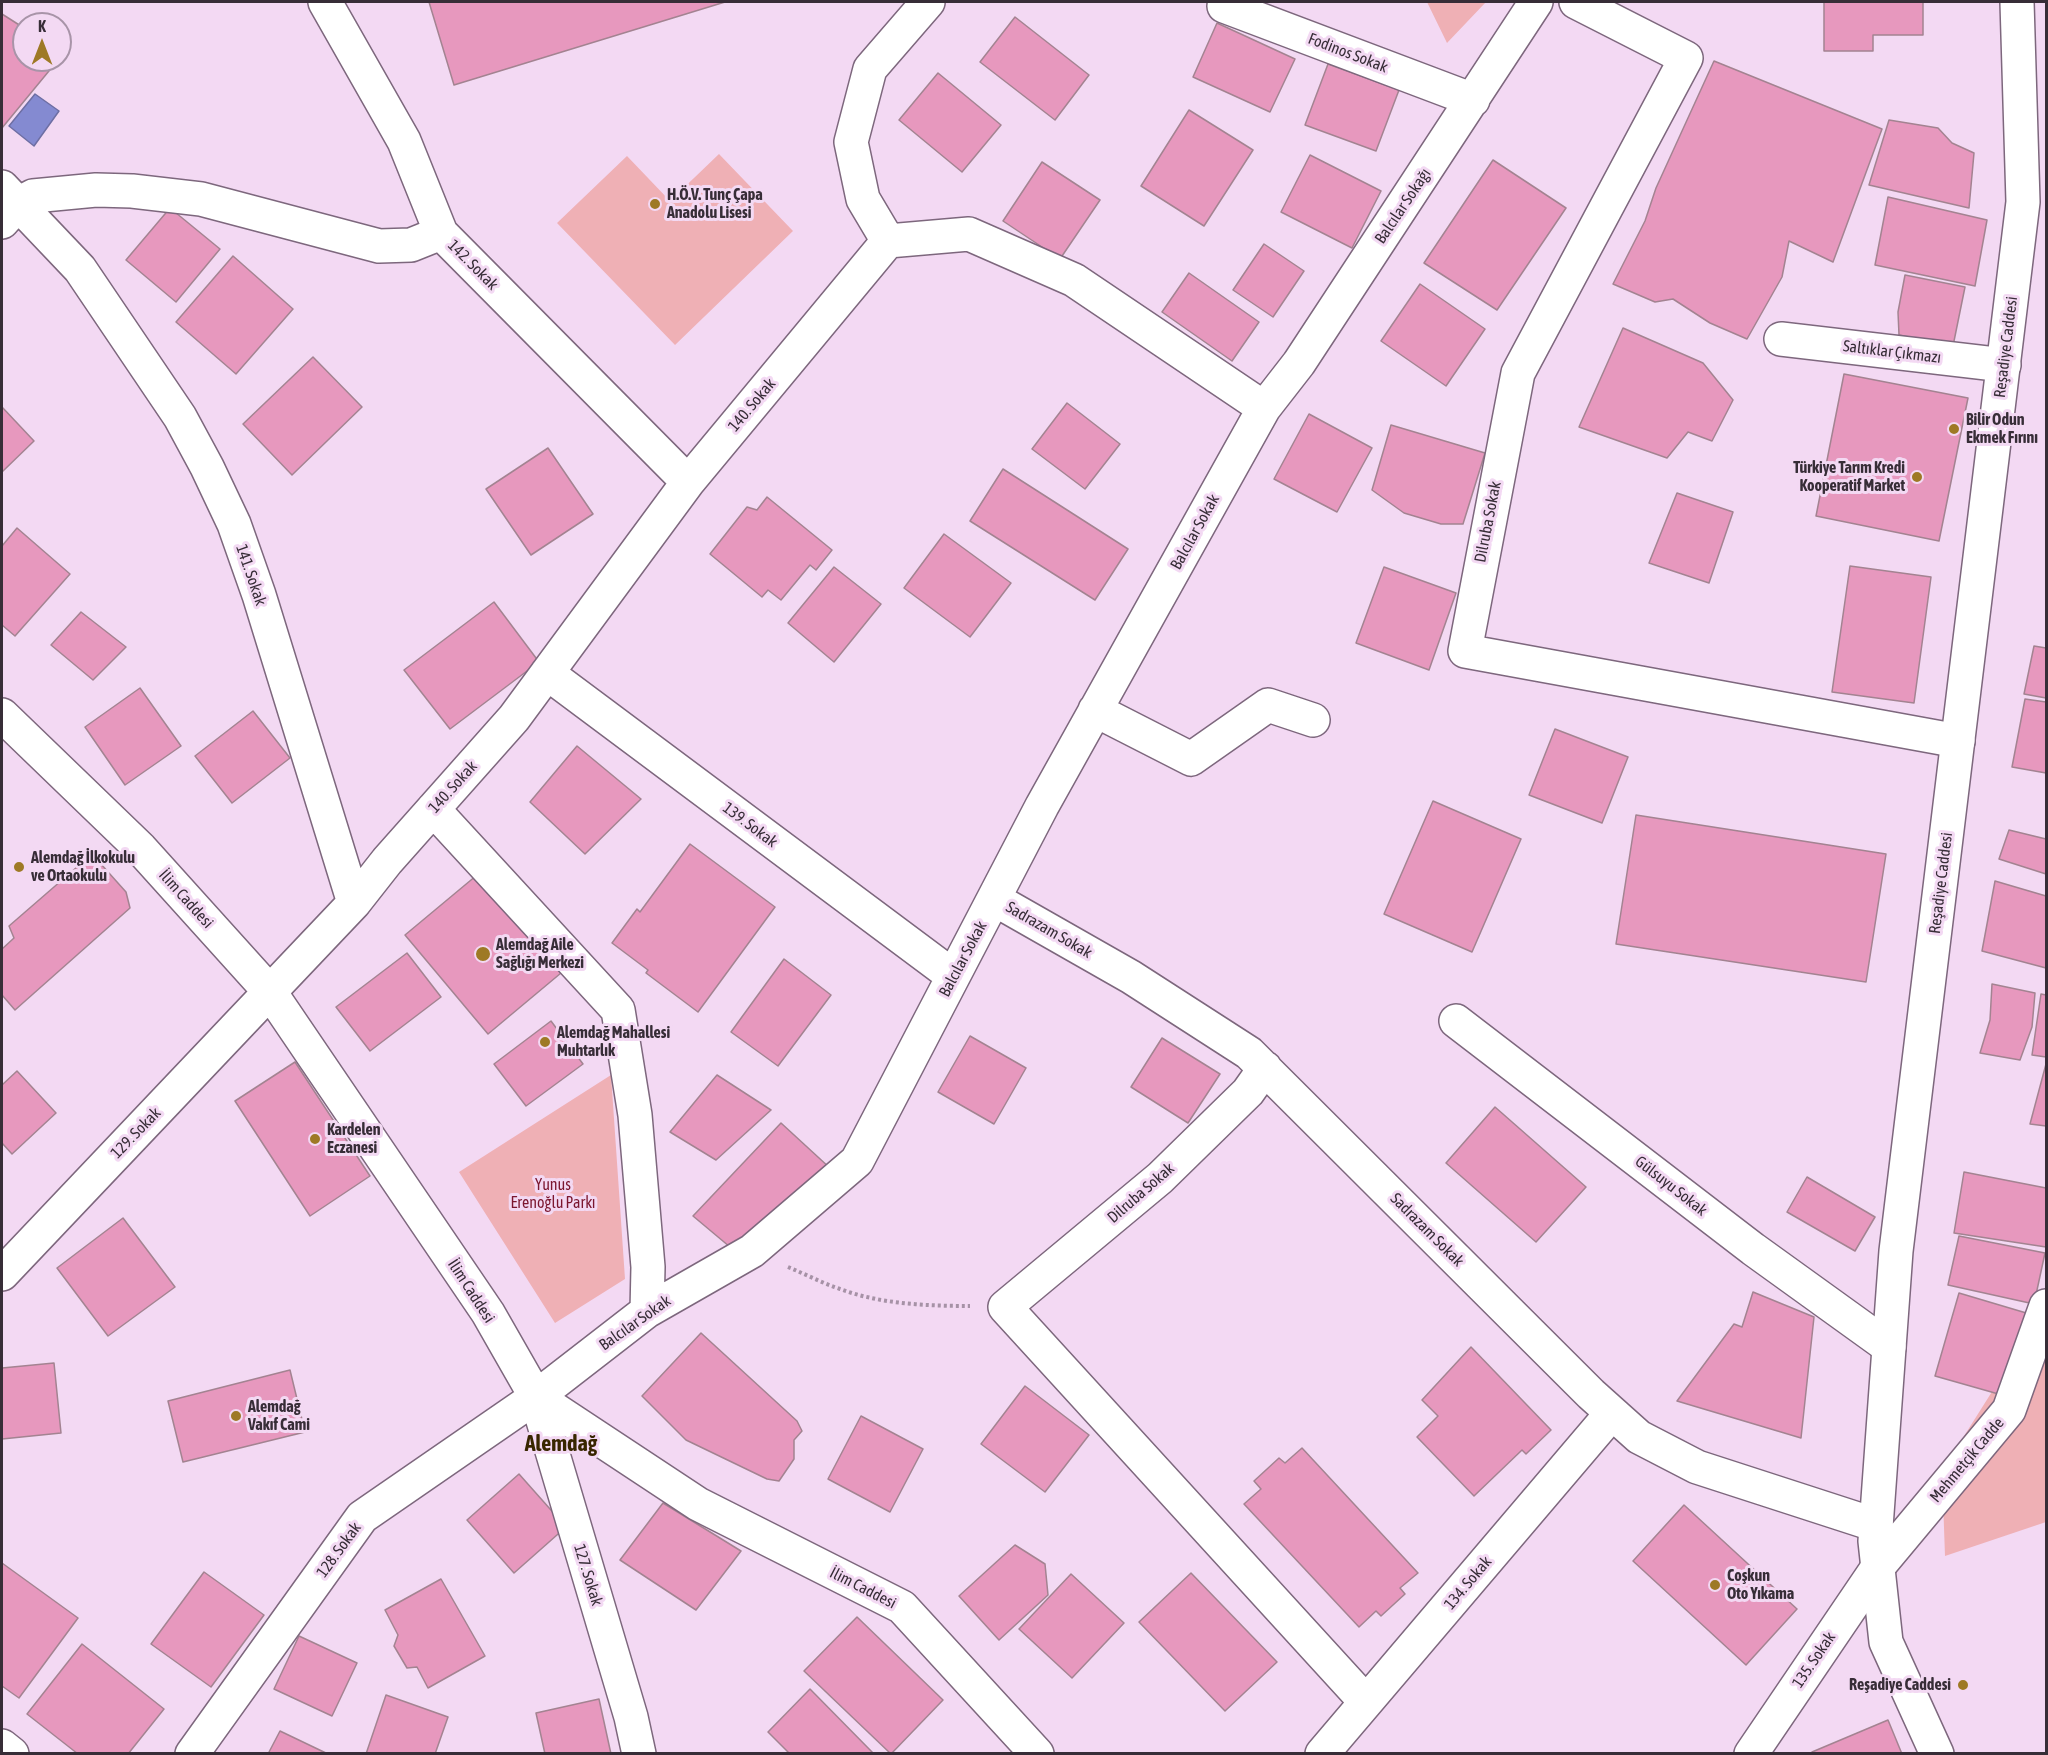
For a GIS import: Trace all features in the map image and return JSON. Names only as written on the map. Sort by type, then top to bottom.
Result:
[{"type":"street","name":"142. Sokak","points":[[325,2],[404,141],[441,233],[688,482]]},
{"type":"street","points":[[928,2],[870,69],[851,142],[863,199],[888,241],[969,234],[1074,280],[1264,408]]},
{"type":"street","name":"Balcılar Sokağı","points":[[1264,408],[1299,363],[1536,2]]},
{"type":"street","name":"Dilruba Sokak","points":[[1576,2],[1686,58],[1518,373],[1465,651],[1958,741]]},
{"type":"street","name":"Reşadiye Caddesi","points":[[1937,1754],[1886,1642],[1876,1525],[1896,1251],[2023,202],[2017,2]]},
{"type":"street","name":"Fodinos Sokak","points":[[1224,6],[1473,100]]},
{"type":"street","points":[[7,204],[33,196],[96,190],[132,190],[201,199],[379,246],[411,245],[441,233]]},
{"type":"street","name":"141. Sokak","points":[[7,204],[80,269],[180,417],[207,467],[234,524],[259,595],[354,903]]},
{"type":"street","name":"140. Sokak","points":[[354,903],[514,718],[688,482],[888,241]]},
{"type":"street","name":"Saltıklar Çıkmazı","points":[[1781,339],[2004,364]]},
{"type":"street","name":"Balcılar Sokak","points":[[536,1397],[647,1311],[752,1251],[857,1161],[1095,710],[1264,408]]},
{"type":"street","name":"139. Sokak","points":[[547,673],[953,976]]},
{"type":"street","points":[[1095,710],[1191,759],[1268,705],[1313,720]]},
{"type":"street","name":"İlim Caddesi","points":[[2,715],[141,849],[270,992],[488,1313],[536,1397],[698,1504],[902,1607],[1037,1754]]},
{"type":"street","points":[[433,809],[618,1010],[635,1115],[648,1267],[647,1311]]},
{"type":"street","name":"Sadrazam Sokak","points":[[994,899],[1131,977],[1249,1053],[1612,1413],[1639,1437],[1697,1467],[1876,1525]]},
{"type":"street","points":[[270,992],[354,903]]},
{"type":"street","name":"129. Sokak","points":[[2,1274],[270,992]]},
{"type":"street","name":"Gülsuyu Sokak","points":[[1456,1021],[1753,1250],[1889,1347]]},
{"type":"street","name":"Dilruba Sokak","points":[[1005,1307],[1160,1178],[1248,1092],[1265,1068]]},
{"type":"street","name":"Mehmetçik Cadde","points":[[1878,1567],[2010,1410],[2046,1306]]},
{"type":"street","points":[[1005,1307],[1366,1702]]},
{"type":"street","name":"128. Sokak","points":[[192,1754],[362,1517],[536,1397]]},
{"type":"street","name":"127. Sokak","points":[[536,1397],[631,1717],[639,1754]]},
{"type":"street","name":"134. Sokak","points":[[1322,1754],[1612,1413]]},
{"type":"street","name":"135. Sokak","points":[[1751,1754],[1878,1567]]},
{"type":"street","points":[[2,1746],[12,1754]]},
{"type":"path","points":[[752,1251],[841,1290],[877,1299],[936,1306],[1005,1307]]},
{"type":"green space","points":[[1427,2],[1486,2],[1447,43]]},
{"type":"green space","points":[[719,154],[793,231],[675,345],[557,223],[627,156],[670,201]]},
{"type":"green space","name":"Yunus Erenoğlu Parkı","points":[[611,1075],[625,1279],[555,1323],[459,1172]]},
{"type":"green space","points":[[2046,1306],[2046,1522],[1945,1556],[1942,1471]]},
{"type":"water","points":[[35,94],[59,111],[34,146],[9,126]]},
{"type":"building","points":[[429,2],[725,2],[454,85]]},
{"type":"building","points":[[1824,2],[1923,2],[1923,35],[1873,35],[1873,51],[1824,51]]},
{"type":"building","points":[[2,14],[12,20],[12,72],[48,72],[2,128]]},
{"type":"building","points":[[1015,17],[1089,75],[1055,120],[980,62]]},
{"type":"building","points":[[1217,23],[1295,59],[1270,112],[1193,77]]},
{"type":"building","points":[[1714,61],[1882,129],[1833,262],[1789,241],[1782,277],[1747,339],[1710,323],[1673,299],[1655,302],[1613,284],[1645,221],[1656,188]]},
{"type":"building","points":[[1328,64],[1399,90],[1376,151],[1305,125]]},
{"type":"building","points":[[938,73],[1001,125],[962,172],[899,120]]},
{"type":"building","points":[[1189,110],[1253,150],[1204,226],[1141,186]]},
{"type":"building","points":[[1889,120],[1938,128],[1952,143],[1974,153],[1969,208],[1869,185]]},
{"type":"building","points":[[1310,155],[1381,191],[1352,248],[1281,212]]},
{"type":"building","points":[[1493,160],[1566,208],[1497,310],[1424,263]]},
{"type":"building","points":[[1042,162],[1100,200],[1060,259],[1003,221]]},
{"type":"building","points":[[1888,197],[1987,220],[1975,286],[1875,265]]},
{"type":"building","points":[[170,208],[220,249],[176,302],[126,260]]},
{"type":"building","points":[[1264,244],[1304,271],[1273,317],[1233,290]]},
{"type":"building","points":[[233,256],[293,309],[236,374],[176,322]]},
{"type":"building","points":[[1189,273],[1259,322],[1232,361],[1162,312]]},
{"type":"building","points":[[1905,275],[1965,287],[1953,346],[1899,335],[1898,312]]},
{"type":"building","points":[[1420,284],[1485,329],[1446,386],[1381,341]]},
{"type":"building","points":[[1623,328],[1703,363],[1733,400],[1712,441],[1688,432],[1667,458],[1579,427]]},
{"type":"building","points":[[313,357],[362,407],[292,475],[243,424]]},
{"type":"building","points":[[1844,374],[1968,398],[1939,541],[1816,516]]},
{"type":"building","points":[[1067,403],[1120,444],[1085,489],[1032,449]]},
{"type":"building","points":[[2,407],[34,441],[2,472]]},
{"type":"building","points":[[1309,414],[1372,448],[1337,512],[1274,479]]},
{"type":"building","points":[[1391,425],[1485,453],[1463,524],[1441,524],[1404,513],[1372,490]]},
{"type":"building","points":[[548,448],[593,514],[531,555],[486,489]]},
{"type":"building","points":[[1003,469],[1128,549],[1095,600],[970,521]]},
{"type":"building","points":[[1677,493],[1733,512],[1709,583],[1649,563]]},
{"type":"building","points":[[767,497],[832,550],[816,570],[810,565],[781,600],[768,590],[762,597],[710,554],[747,507],[757,510]]},
{"type":"building","points":[[17,528],[70,574],[15,636],[2,625],[2,546]]},
{"type":"building","points":[[944,534],[1011,583],[970,637],[904,588]]},
{"type":"building","points":[[1850,566],[1931,577],[1914,703],[1832,692]]},
{"type":"building","points":[[834,567],[881,604],[834,662],[788,623]]},
{"type":"building","points":[[1384,567],[1456,593],[1429,670],[1356,643]]},
{"type":"building","points":[[494,602],[539,662],[450,729],[404,670]]},
{"type":"building","points":[[81,612],[126,647],[93,680],[51,645]]},
{"type":"building","points":[[2034,646],[2046,648],[2046,698],[2024,694]]},
{"type":"building","points":[[140,688],[181,746],[125,785],[85,727]]},
{"type":"building","points":[[2025,699],[2046,702],[2046,773],[2012,767]]},
{"type":"building","points":[[253,711],[290,758],[232,803],[195,756]]},
{"type":"building","points":[[1555,729],[1628,757],[1602,823],[1529,795]]},
{"type":"building","points":[[577,746],[641,799],[585,854],[530,802]]},
{"type":"building","points":[[1433,801],[1521,839],[1472,952],[1384,914]]},
{"type":"building","points":[[1636,815],[1886,854],[1866,982],[1616,944]]},
{"type":"building","points":[[2009,830],[2046,839],[2046,874],[1999,859]]},
{"type":"building","points":[[690,844],[775,907],[698,1012],[646,973],[648,970],[612,943],[637,909],[640,912]]},
{"type":"building","points":[[92,854],[126,892],[130,908],[15,1010],[2,995],[2,949],[14,938],[9,926]]},
{"type":"building","name":"Alemdağ Aile Sağlığı Merkezi","points":[[477,875],[561,973],[488,1034],[405,935]]},
{"type":"building","points":[[1995,881],[2046,896],[2046,968],[1982,951]]},
{"type":"building","points":[[407,953],[441,997],[370,1051],[336,1007]]},
{"type":"building","points":[[784,959],[831,995],[778,1066],[731,1032]]},
{"type":"building","points":[[1992,984],[2035,993],[2032,1027],[2020,1060],[1980,1053],[1990,1020]]},
{"type":"building","points":[[2041,994],[2046,995],[2046,1057],[2032,1055]]},
{"type":"building","name":"Alemdağ Mahallesi Muhtarlık","points":[[551,1021],[583,1064],[526,1106],[494,1064]]},
{"type":"building","points":[[970,1036],[1026,1068],[994,1124],[938,1092]]},
{"type":"building","points":[[1162,1038],[1220,1074],[1188,1123],[1131,1087]]},
{"type":"building","points":[[295,1062],[370,1176],[310,1216],[235,1101]]},
{"type":"building","points":[[2046,1064],[2046,1126],[2030,1124]]},
{"type":"building","points":[[17,1071],[56,1113],[12,1154],[2,1143],[2,1085]]},
{"type":"building","points":[[717,1075],[771,1110],[716,1160],[670,1132]]},
{"type":"building","points":[[1495,1107],[1586,1187],[1536,1242],[1446,1163]]},
{"type":"building","points":[[781,1123],[831,1169],[730,1247],[693,1216]]},
{"type":"building","points":[[1964,1172],[2046,1188],[2046,1247],[1954,1233]]},
{"type":"building","points":[[1807,1177],[1875,1217],[1855,1251],[1787,1212]]},
{"type":"building","points":[[123,1218],[175,1287],[108,1336],[57,1268]]},
{"type":"building","points":[[1959,1236],[2045,1253],[2034,1304],[1948,1285]]},
{"type":"building","points":[[1753,1292],[1814,1317],[1801,1438],[1677,1401],[1734,1324],[1742,1327]]},
{"type":"building","points":[[1959,1293],[2033,1315],[2009,1397],[1935,1376]]},
{"type":"building","points":[[701,1333],[797,1421],[802,1431],[794,1440],[794,1459],[779,1481],[767,1479],[686,1440],[642,1396]]},
{"type":"building","points":[[1471,1347],[1551,1430],[1526,1454],[1522,1450],[1474,1496],[1417,1437],[1438,1416],[1422,1400]]},
{"type":"building","points":[[54,1363],[61,1433],[2,1439],[2,1368]]},
{"type":"building","name":"Alemdağ Vakıf Cami","points":[[290,1370],[305,1432],[183,1462],[168,1401]]},
{"type":"building","points":[[1025,1386],[1089,1435],[1045,1492],[981,1444]]},
{"type":"building","points":[[861,1416],[923,1449],[890,1512],[828,1479]]},
{"type":"building","points":[[1302,1448],[1418,1573],[1400,1588],[1405,1594],[1381,1616],[1376,1611],[1359,1627],[1244,1504],[1261,1489],[1254,1481],[1279,1458],[1285,1463]]},
{"type":"building","points":[[519,1474],[566,1527],[514,1573],[467,1520]]},
{"type":"building","points":[[663,1503],[741,1551],[696,1610],[620,1560]]},
{"type":"building","name":"Coşkun Oto Yıkama","points":[[1684,1505],[1797,1609],[1746,1665],[1633,1561]]},
{"type":"building","points":[[1015,1545],[1045,1564],[1048,1595],[999,1640],[959,1596]]},
{"type":"building","points":[[2,1563],[78,1618],[19,1698],[2,1686]]},
{"type":"building","points":[[204,1572],[264,1615],[211,1687],[151,1644]]},
{"type":"building","points":[[1191,1573],[1277,1662],[1225,1711],[1139,1622]]},
{"type":"building","points":[[1071,1574],[1124,1623],[1072,1678],[1019,1629]]},
{"type":"building","points":[[441,1579],[485,1656],[428,1688],[417,1667],[407,1668],[394,1646],[398,1635],[385,1610]]},
{"type":"building","points":[[857,1617],[943,1700],[891,1754],[804,1671]]},
{"type":"building","points":[[299,1636],[357,1663],[332,1716],[274,1689]]},
{"type":"building","points":[[82,1644],[164,1709],[128,1754],[78,1754],[27,1714]]},
{"type":"building","points":[[810,1689],[874,1754],[790,1754],[768,1732]]},
{"type":"building","points":[[386,1695],[448,1717],[435,1754],[366,1754]]},
{"type":"building","points":[[599,1699],[611,1754],[545,1754],[536,1713]]},
{"type":"building","points":[[1888,1720],[1902,1754],[1812,1754],[1812,1752]]},
{"type":"building","points":[[280,1731],[328,1754],[268,1754]]},
{"type":"place","name":"H.Ö.V. Tunç Çapa Anadolu Lisesi","points":[[655,204]]},
{"type":"place","name":"Bilir Odun Ekmek Fırını","points":[[1954,429]]},
{"type":"place","name":"Türkiye Tarım Kredi Kooperatif Market","points":[[1917,477]]},
{"type":"place","name":"Alemdağ İlkokulu ve Ortaokulu","points":[[19,867]]},
{"type":"place","name":"Alemdağ Aile Sağlığı Merkezi","points":[[483,954]]},
{"type":"place","name":"Alemdağ Mahallesi Muhtarlık","points":[[545,1042]]},
{"type":"place","name":"Kardelen Eczanesi","points":[[315,1139]]},
{"type":"place","name":"Alemdağ Vakıf Cami","points":[[236,1416]]},
{"type":"place","name":"Coşkun Oto Yıkama","points":[[1715,1585]]},
{"type":"place","name":"Reşadiye Caddesi","points":[[1963,1685]]},
{"type":"district","name":"Alemdağ","points":[[561,1444]]}]
